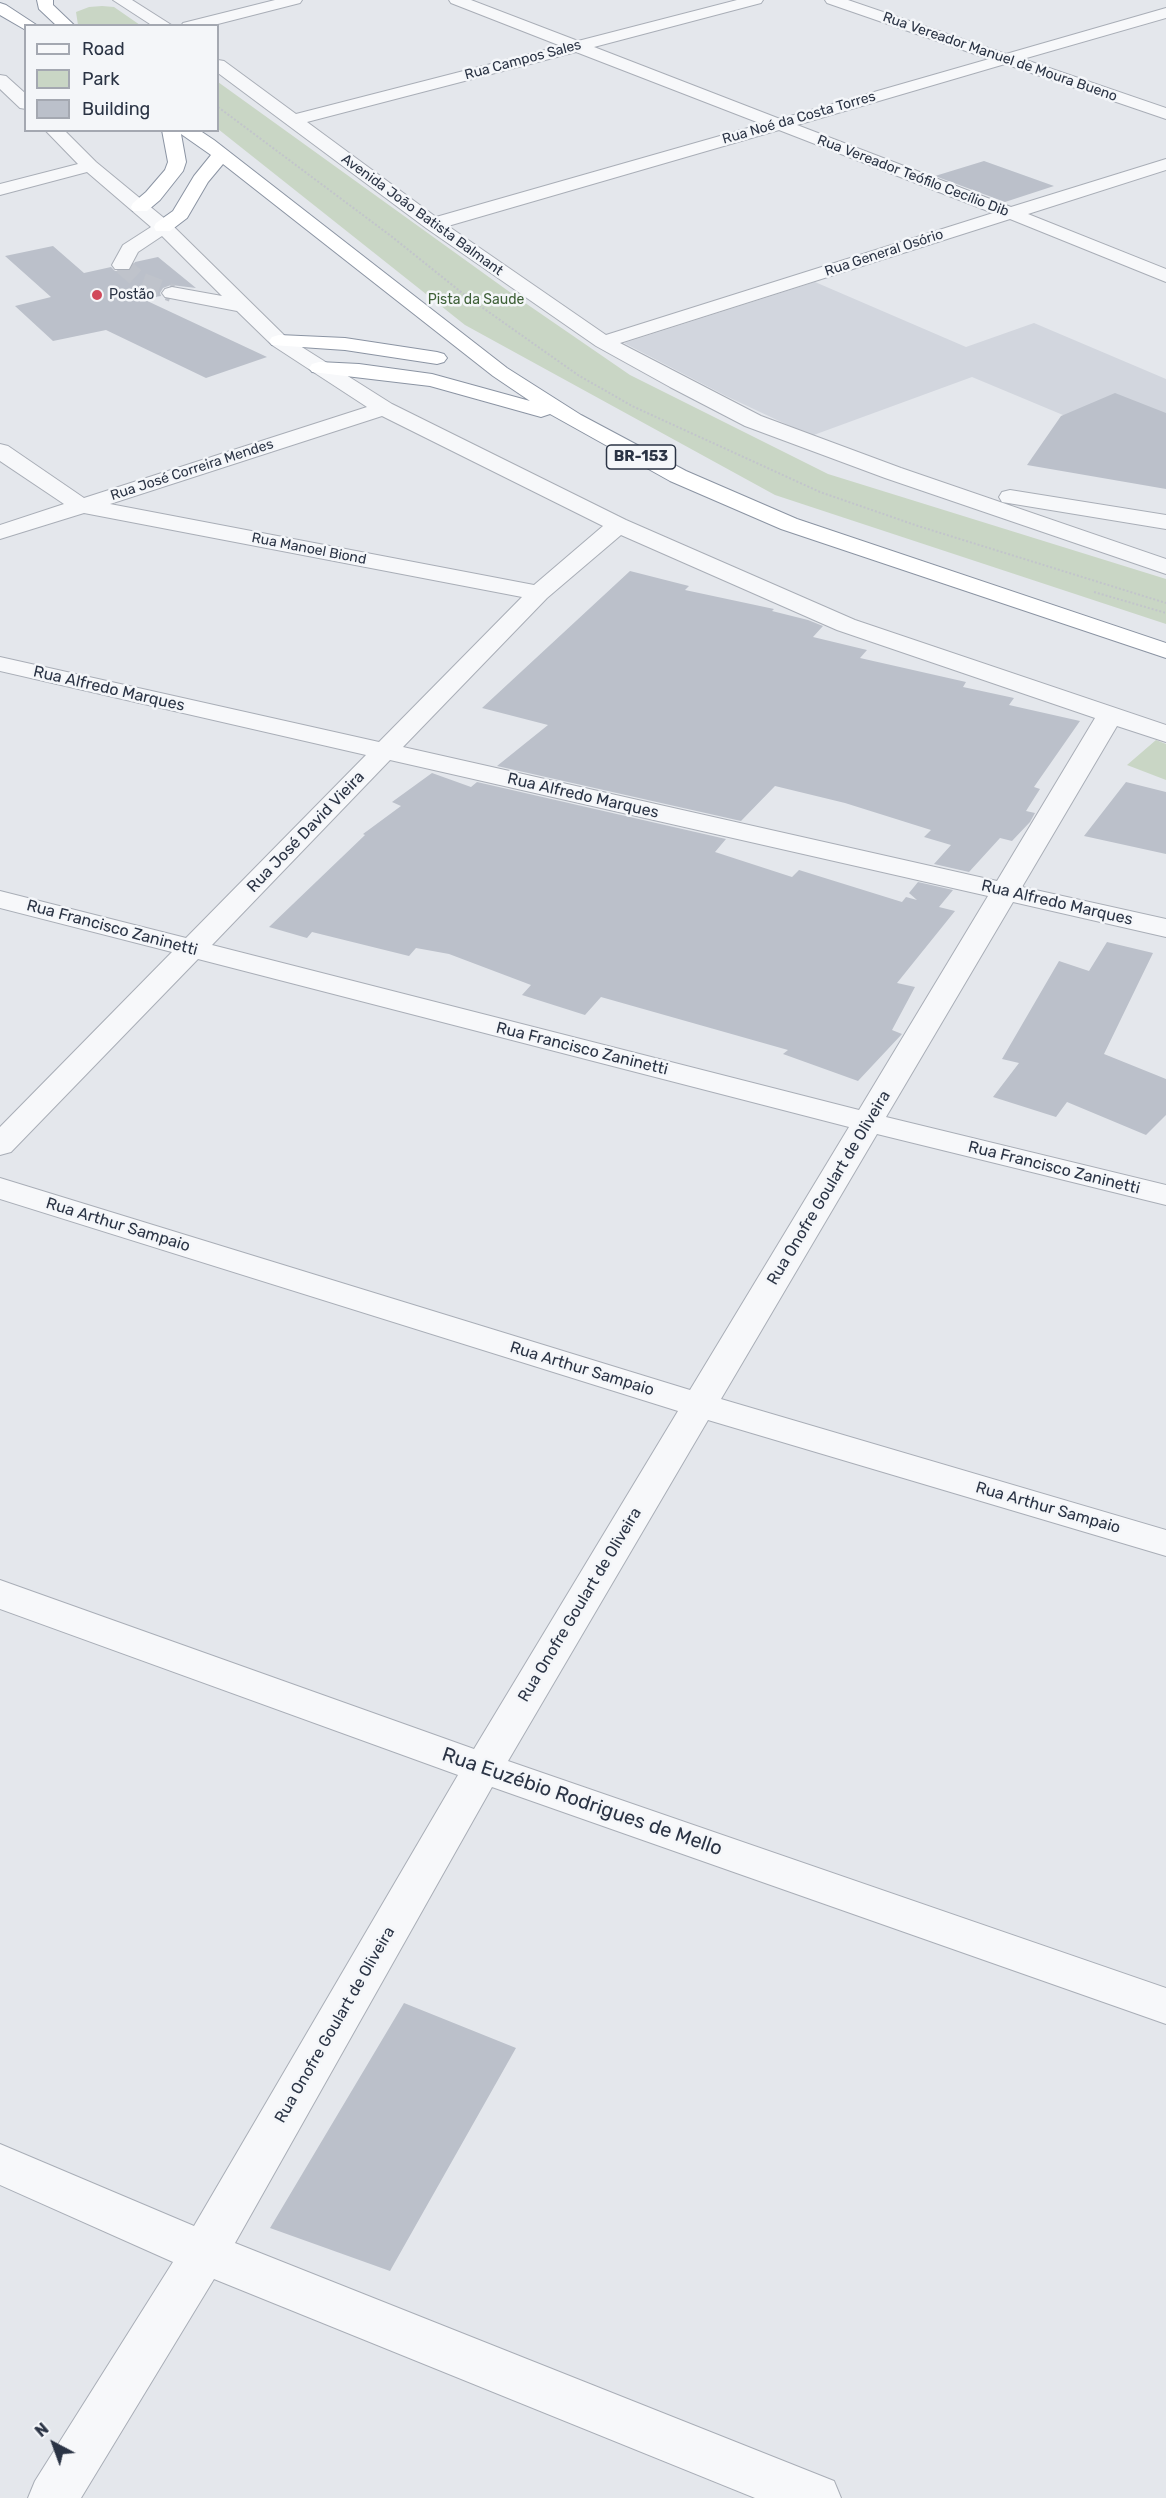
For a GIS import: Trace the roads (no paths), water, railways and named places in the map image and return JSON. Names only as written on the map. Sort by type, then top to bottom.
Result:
[{"type":"highway","points":[[45,0],[45,6],[65,24]]},
{"type":"highway","points":[[0,8],[27,24]]},
{"type":"highway","points":[[140,207],[153,196],[174,171],[177,162],[171,132]]},
{"type":"highway","name":"BR-153","points":[[189,132],[500,372],[573,420],[678,476],[789,524],[1166,651]]},
{"type":"highway","points":[[163,227],[180,214],[200,180],[221,155]]},
{"type":"highway","points":[[279,341],[345,344],[387,349],[500,372]]},
{"type":"highway","points":[[320,368],[382,372],[432,380],[573,420]]},
{"type":"street","points":[[121,0],[162,24]]},
{"type":"street","points":[[197,24],[294,0]]},
{"type":"street","name":"Rua Vereador Teófilo Cecílio Dib","points":[[457,0],[1010,213],[1166,276]]},
{"type":"street","name":"Rua Campos Sales","points":[[291,121],[755,0]]},
{"type":"street","name":"Rua Vereador Manuel de Moura Bueno","points":[[833,0],[1166,114]]},
{"type":"street","name":"Rua Noé da Costa Torres","points":[[432,224],[1166,13]]},
{"type":"street","name":"Avenida João Batista Balmant","points":[[219,66],[432,224],[603,342],[753,421],[893,474]]},
{"type":"street","points":[[0,80],[24,102]]},
{"type":"street","points":[[55,132],[90,166],[163,227],[279,341],[384,409],[618,525],[846,625],[1166,734]]},
{"type":"street","name":"Rua General Osório","points":[[603,342],[1166,164]]},
{"type":"street","points":[[0,190],[90,166]]},
{"type":"street","points":[[122,265],[130,249],[163,227]]},
{"type":"street","points":[[172,293],[243,306]]},
{"type":"street","name":"Rua José Correira Mendes","points":[[0,532],[384,409]]},
{"type":"street","points":[[0,451],[80,505]]},
{"type":"street","points":[[893,474],[987,494],[1166,522]]},
{"type":"street","points":[[893,474],[1166,567]]},
{"type":"street","name":"Rua Manoel Biond","points":[[80,505],[539,592]]},
{"type":"street","name":"Rua José David Vieira","points":[[0,1145],[539,592],[618,525]]},
{"type":"street","name":"Rua Alfredo Marques","points":[[0,664],[1166,928]]},
{"type":"street","name":"Rua Onofre Goulart de Oliveira","points":[[53,2498],[204,2253],[483,1768],[1110,714]]},
{"type":"street","name":"Rua Francisco Zaninetti","points":[[0,899],[867,1122],[1166,1195]]},
{"type":"street","name":"Rua Arthur Sampaio","points":[[0,1188],[699,1405],[1166,1543]]},
{"type":"street","name":"Rua Euzébio Rodrigues de Mello","points":[[0,1594],[483,1768],[1166,2006]]},
{"type":"street","points":[[0,2164],[204,2253],[816,2498]]},
{"type":"tunnel","points":[[122,265],[140,281],[172,293]]},
{"type":"place","name":"Postão","points":[[97,295]]},
{"type":"park label","name":"Pista da Saude","points":[[476,300]]}]
